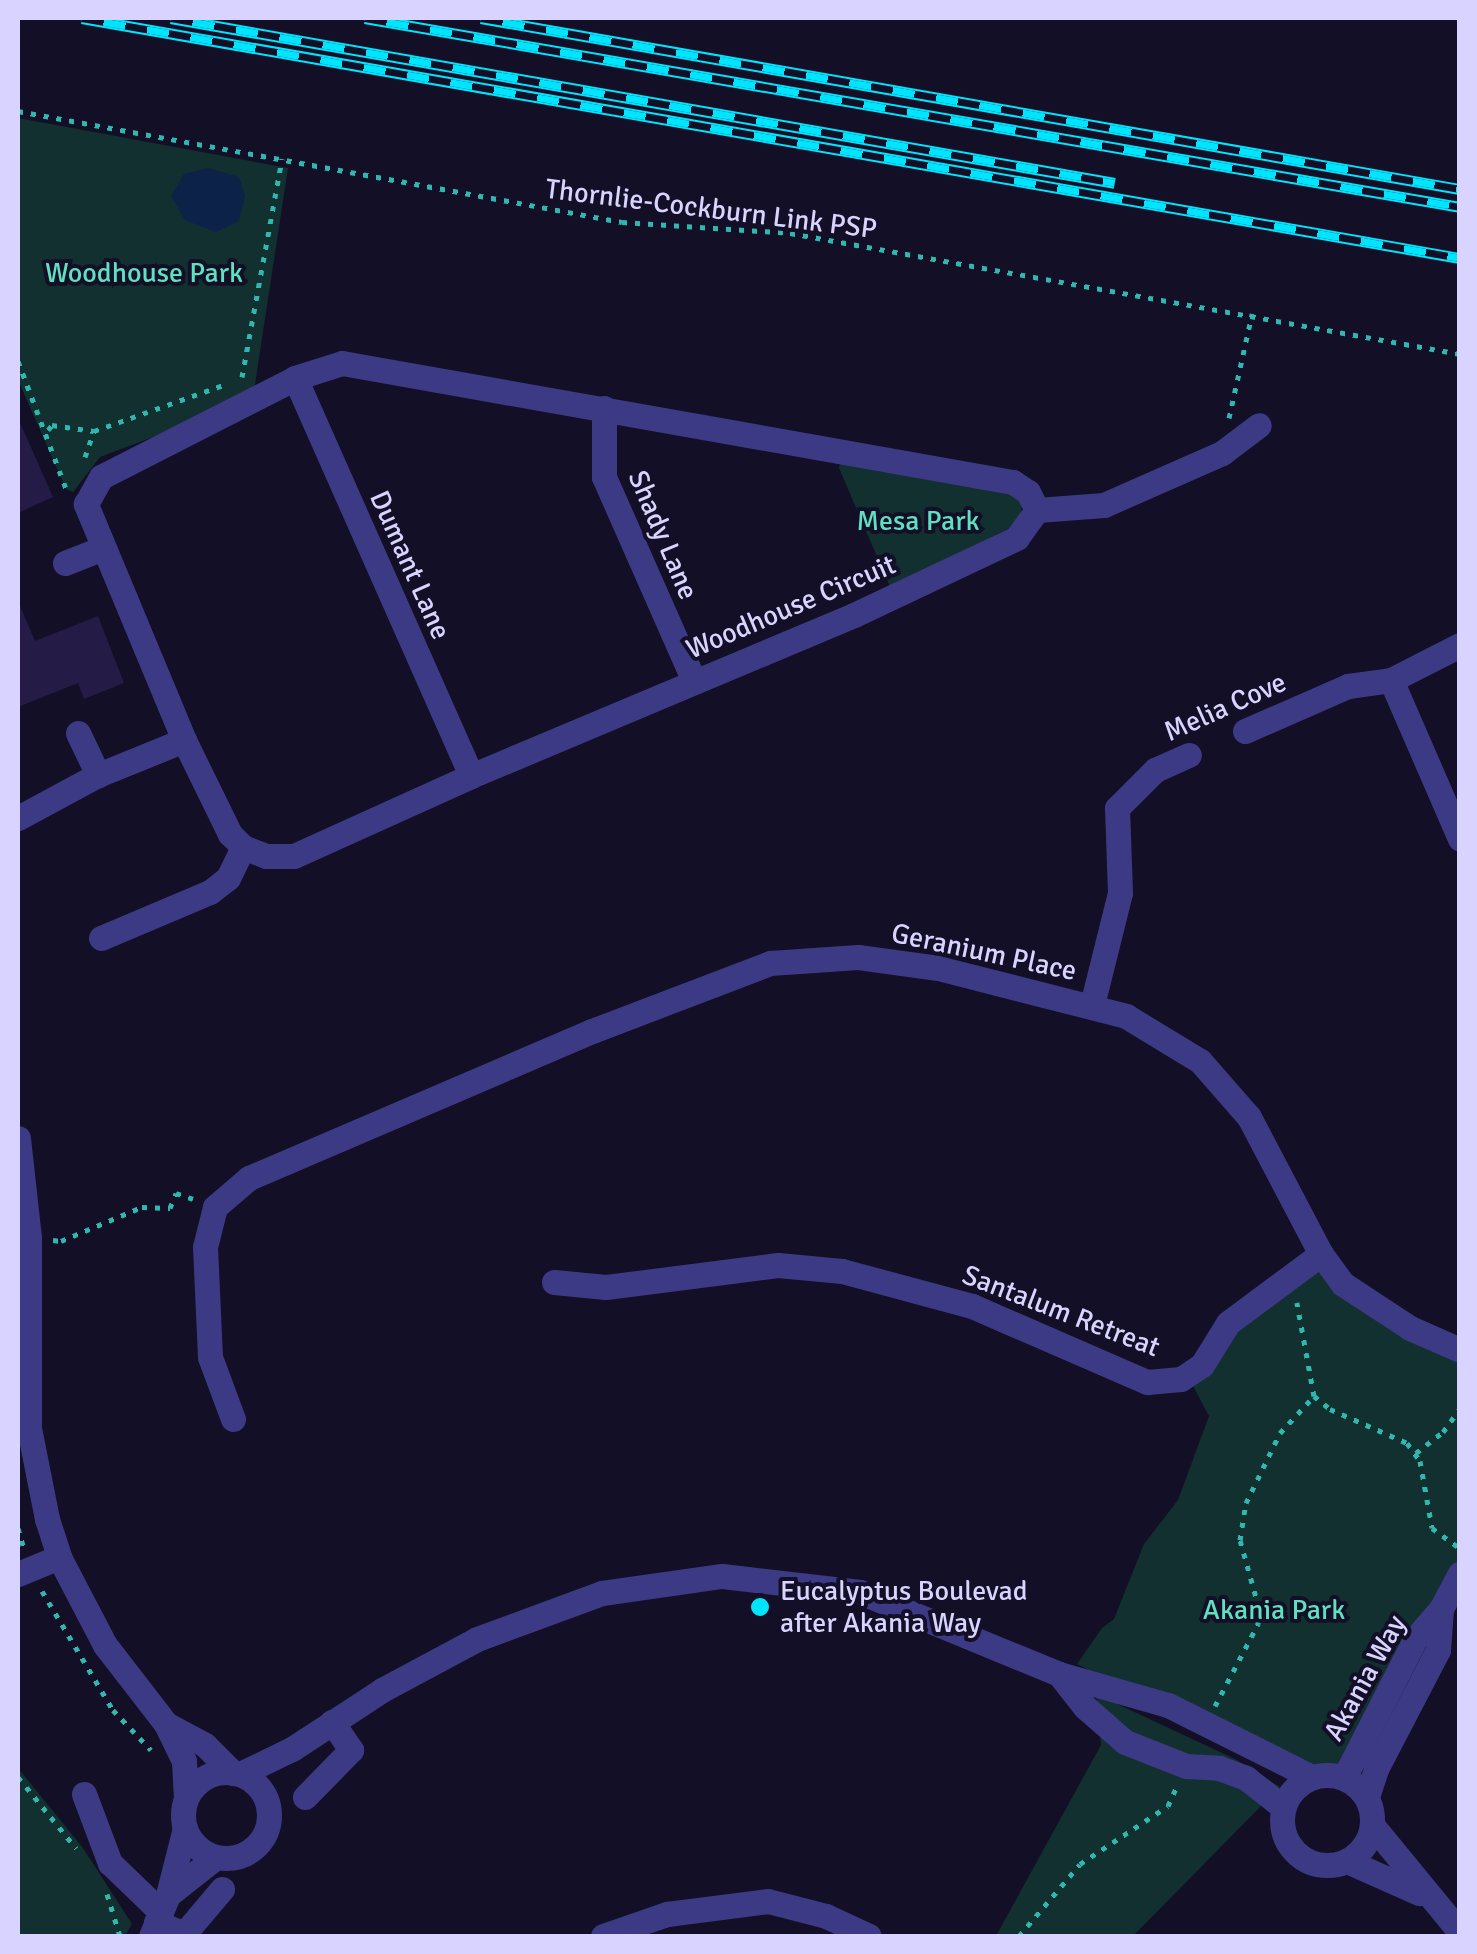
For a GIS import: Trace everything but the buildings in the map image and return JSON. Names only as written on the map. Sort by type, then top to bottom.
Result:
[{"type":"street","points":[[102,938],[210,892],[228,878],[244,847],[230,834],[184,740],[86,504],[100,478],[294,378],[342,363],[604,408],[1014,482],[1028,492],[1037,510],[1104,504],[1222,453],[1259,425]]},
{"type":"street","name":"Dumant Lane","points":[[294,378],[471,776]]},
{"type":"street","name":"Shady Lane","points":[[604,408],[600,449],[604,478],[694,682]]},
{"type":"street","name":"Woodhouse Circuit","points":[[244,847],[266,856],[294,856],[471,776],[854,615],[1017,538],[1037,510]]},
{"type":"street","points":[[65,563],[103,548]]},
{"type":"street","name":"Melia Cove","points":[[1245,731],[1348,686],[1390,680],[1460,645]]},
{"type":"street","points":[[1390,680],[1460,839]]},
{"type":"street","points":[[78,733],[98,775]]},
{"type":"street","points":[[18,818],[98,775],[184,740]]},
{"type":"street","name":"Melia Cove","points":[[1092,1005],[1120,893],[1117,808],[1155,770],[1189,755]]},
{"type":"street","name":"Geranium Place","points":[[215,1207],[249,1178],[592,1031],[770,963],[858,958],[922,966],[1092,1005],[1126,1016],[1200,1061],[1249,1117],[1321,1254],[1343,1284],[1410,1328],[1460,1350]]},
{"type":"street","points":[[18,1138],[29,1238],[28,1428],[36,1474],[59,1557],[105,1645],[166,1724],[184,1761],[185,1828],[159,1916]]},
{"type":"street","points":[[215,1207],[205,1246],[210,1357],[234,1419]]},
{"type":"street","name":"Santalum Retreat","points":[[554,1282],[606,1287],[778,1265],[842,1271],[972,1306],[1147,1382],[1182,1379],[1202,1365],[1228,1323],[1321,1254]]},
{"type":"street","points":[[26,1570],[59,1557]]},
{"type":"street","name":"Akania Way","points":[[1367,1797],[1376,1769],[1438,1650],[1460,1574]]},
{"type":"street","points":[[186,1798],[200,1780],[214,1773],[236,1773],[292,1748],[478,1639],[602,1592],[722,1576],[860,1592],[1059,1674],[1113,1686],[1205,1722],[1312,1777],[1344,1778],[1367,1797],[1372,1826],[1367,1843],[1347,1862]]},
{"type":"street","name":"Akania Way","points":[[1344,1778],[1415,1638],[1450,1614]]},
{"type":"street","points":[[1059,1674],[1084,1707],[1125,1742],[1186,1766],[1220,1768],[1246,1778],[1283,1807]]},
{"type":"street","points":[[304,1798],[350,1750],[332,1722]]},
{"type":"street","points":[[166,1724],[205,1745],[260,1788],[268,1801],[270,1816],[259,1843],[246,1854],[216,1857],[202,1851],[185,1828]]},
{"type":"street","points":[[268,1801],[292,1748]]},
{"type":"street","points":[[1312,1777],[1298,1784],[1283,1807],[1284,1838],[1293,1852],[1321,1866],[1347,1862],[1397,1880],[1432,1901]]},
{"type":"street","points":[[84,1794],[110,1863],[159,1916],[184,1934],[222,1889]]},
{"type":"street","points":[[1372,1826],[1460,1932]]},
{"type":"street","points":[[159,1916],[216,1857]]},
{"type":"street","points":[[603,1936],[667,1914],[768,1900],[826,1916],[869,1936]]},
{"type":"path","name":"Thornlie-Cockburn Link PSP","points":[[18,111],[622,222],[790,233],[1460,354]]},
{"type":"path","points":[[242,378],[282,159]]},
{"type":"path","points":[[1222,453],[1252,314]]},
{"type":"path","points":[[18,361],[48,430],[69,501]]},
{"type":"path","points":[[48,430],[52,425],[94,432],[224,385]]},
{"type":"path","points":[[45,1239],[60,1240],[142,1207],[170,1208],[176,1194],[215,1207]]},
{"type":"path","points":[[1286,1278],[1302,1316],[1314,1396],[1330,1409],[1394,1436],[1416,1452],[1427,1519],[1438,1535],[1460,1548]]},
{"type":"path","points":[[1205,1722],[1258,1624],[1258,1608],[1240,1540],[1246,1503],[1280,1433],[1314,1396]]},
{"type":"path","points":[[1416,1452],[1443,1432],[1460,1408]]},
{"type":"path","points":[[18,1528],[26,1570],[113,1710],[157,1760]]},
{"type":"path","points":[[1018,1936],[1080,1864],[1168,1806],[1186,1766]]},
{"type":"path","points":[[18,1777],[86,1858]]},
{"type":"path","points":[[106,1892],[120,1936]]},
{"type":"green space","name":"Woodhouse Park","points":[[18,118],[288,168],[254,391],[177,428],[100,457],[73,492],[66,489],[18,380]]},
{"type":"green space","name":"Mesa Park","points":[[841,457],[1010,488],[1022,505],[1020,523],[890,587],[839,468]]},
{"type":"green space","name":"Akania Park","points":[[1315,1257],[1459,1353],[1459,1569],[1333,1774],[1294,1779],[1077,1664],[1102,1628],[1114,1619],[1144,1544],[1178,1500],[1209,1416],[1192,1384],[1230,1328]]},
{"type":"green space","points":[[1096,1694],[1235,1759],[1280,1787],[1133,1936],[996,1936],[1101,1745]]},
{"type":"green space","points":[[18,1768],[83,1848],[132,1924],[125,1936],[18,1936]]},
{"type":"water","points":[[208,168],[239,177],[245,196],[239,221],[216,232],[185,220],[171,196],[184,174]]},
{"type":"railway","points":[[82,18],[1460,258]]},
{"type":"railway","points":[[171,18],[1115,183]]},
{"type":"railway","points":[[365,18],[1460,207]]},
{"type":"railway","points":[[481,18],[1460,189]]},
{"type":"place","name":"Eucalyptus Boulevad after Akania Way","points":[[760,1607]]}]
